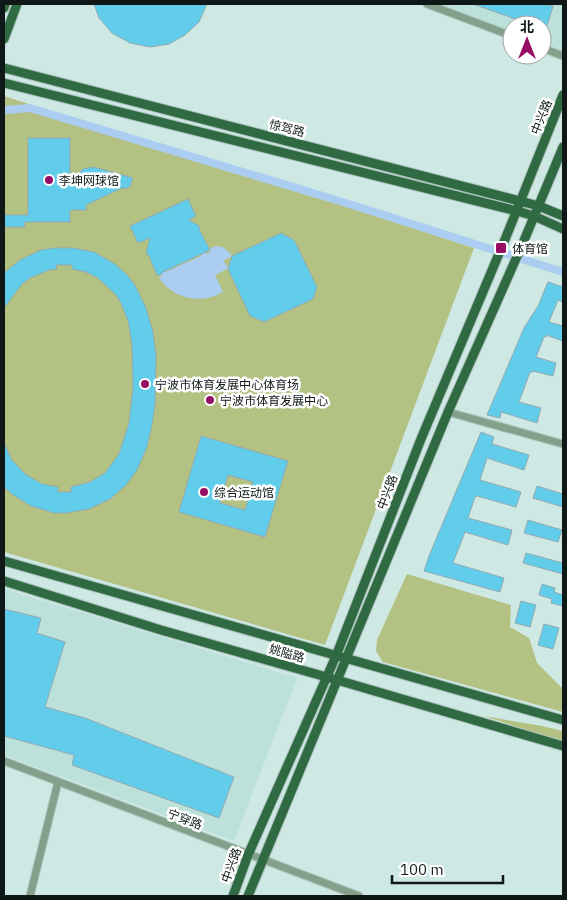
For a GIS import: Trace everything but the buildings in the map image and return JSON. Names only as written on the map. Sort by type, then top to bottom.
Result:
[{"type":"main road","points":[[4,8],[5,4]]},
{"type":"main road","points":[[4,39],[17,4]]},
{"type":"main road","name":"惊驾路","points":[[4,68],[521,201],[563,216]]},
{"type":"main road","name":"惊驾路","points":[[4,82],[517,211],[563,228]]},
{"type":"main road","name":"中兴路","points":[[233,896],[248,855],[336,656],[421,439],[494,267],[563,95]]},
{"type":"main road","name":"中兴路","points":[[248,896],[448,412],[563,147]]},
{"type":"main road","name":"姚隘路","points":[[4,561],[563,720]]},
{"type":"main road","name":"姚隘路","points":[[4,581],[161,630],[563,746]]},
{"type":"street","points":[[427,4],[502,32]]},
{"type":"street","points":[[448,412],[563,444]]},
{"type":"street","name":"宁穿路","points":[[4,762],[359,896]]},
{"type":"street","points":[[30,896],[58,782]]},
{"type":"shaded area","points":[[432,4],[563,4],[563,54],[552,50],[552,15],[502,15],[502,30]]},
{"type":"shaded area","points":[[4,589],[297,678],[234,841],[4,755]]},
{"type":"green space","name":"宁波市体育发展中心","points":[[4,96],[474,248],[325,645],[4,552]]},
{"type":"green space","points":[[407,574],[511,605],[510,627],[529,638],[537,663],[563,689],[563,712],[383,662],[376,651],[377,640]]},
{"type":"green space","points":[[484,716],[563,731],[563,742]]},
{"type":"water","points":[[216,246],[223,247],[231,254],[231,257],[224,260],[228,267],[227,269],[215,275],[223,292],[205,298],[188,298],[172,291],[159,278],[163,270],[165,272],[201,256],[202,252],[208,254],[211,248]]},
{"type":"waterway","points":[[4,110],[30,108],[343,202],[563,272]]},
{"type":"place","name":"李坤网球馆","points":[[49,180]]},
{"type":"place","name":"体育馆","points":[[501,248]]},
{"type":"place","name":"宁波市体育发展中心体育场","points":[[145,384]]},
{"type":"place","name":"宁波市体育发展中心","points":[[210,400]]},
{"type":"place","name":"综合运动馆","points":[[204,492]]}]
